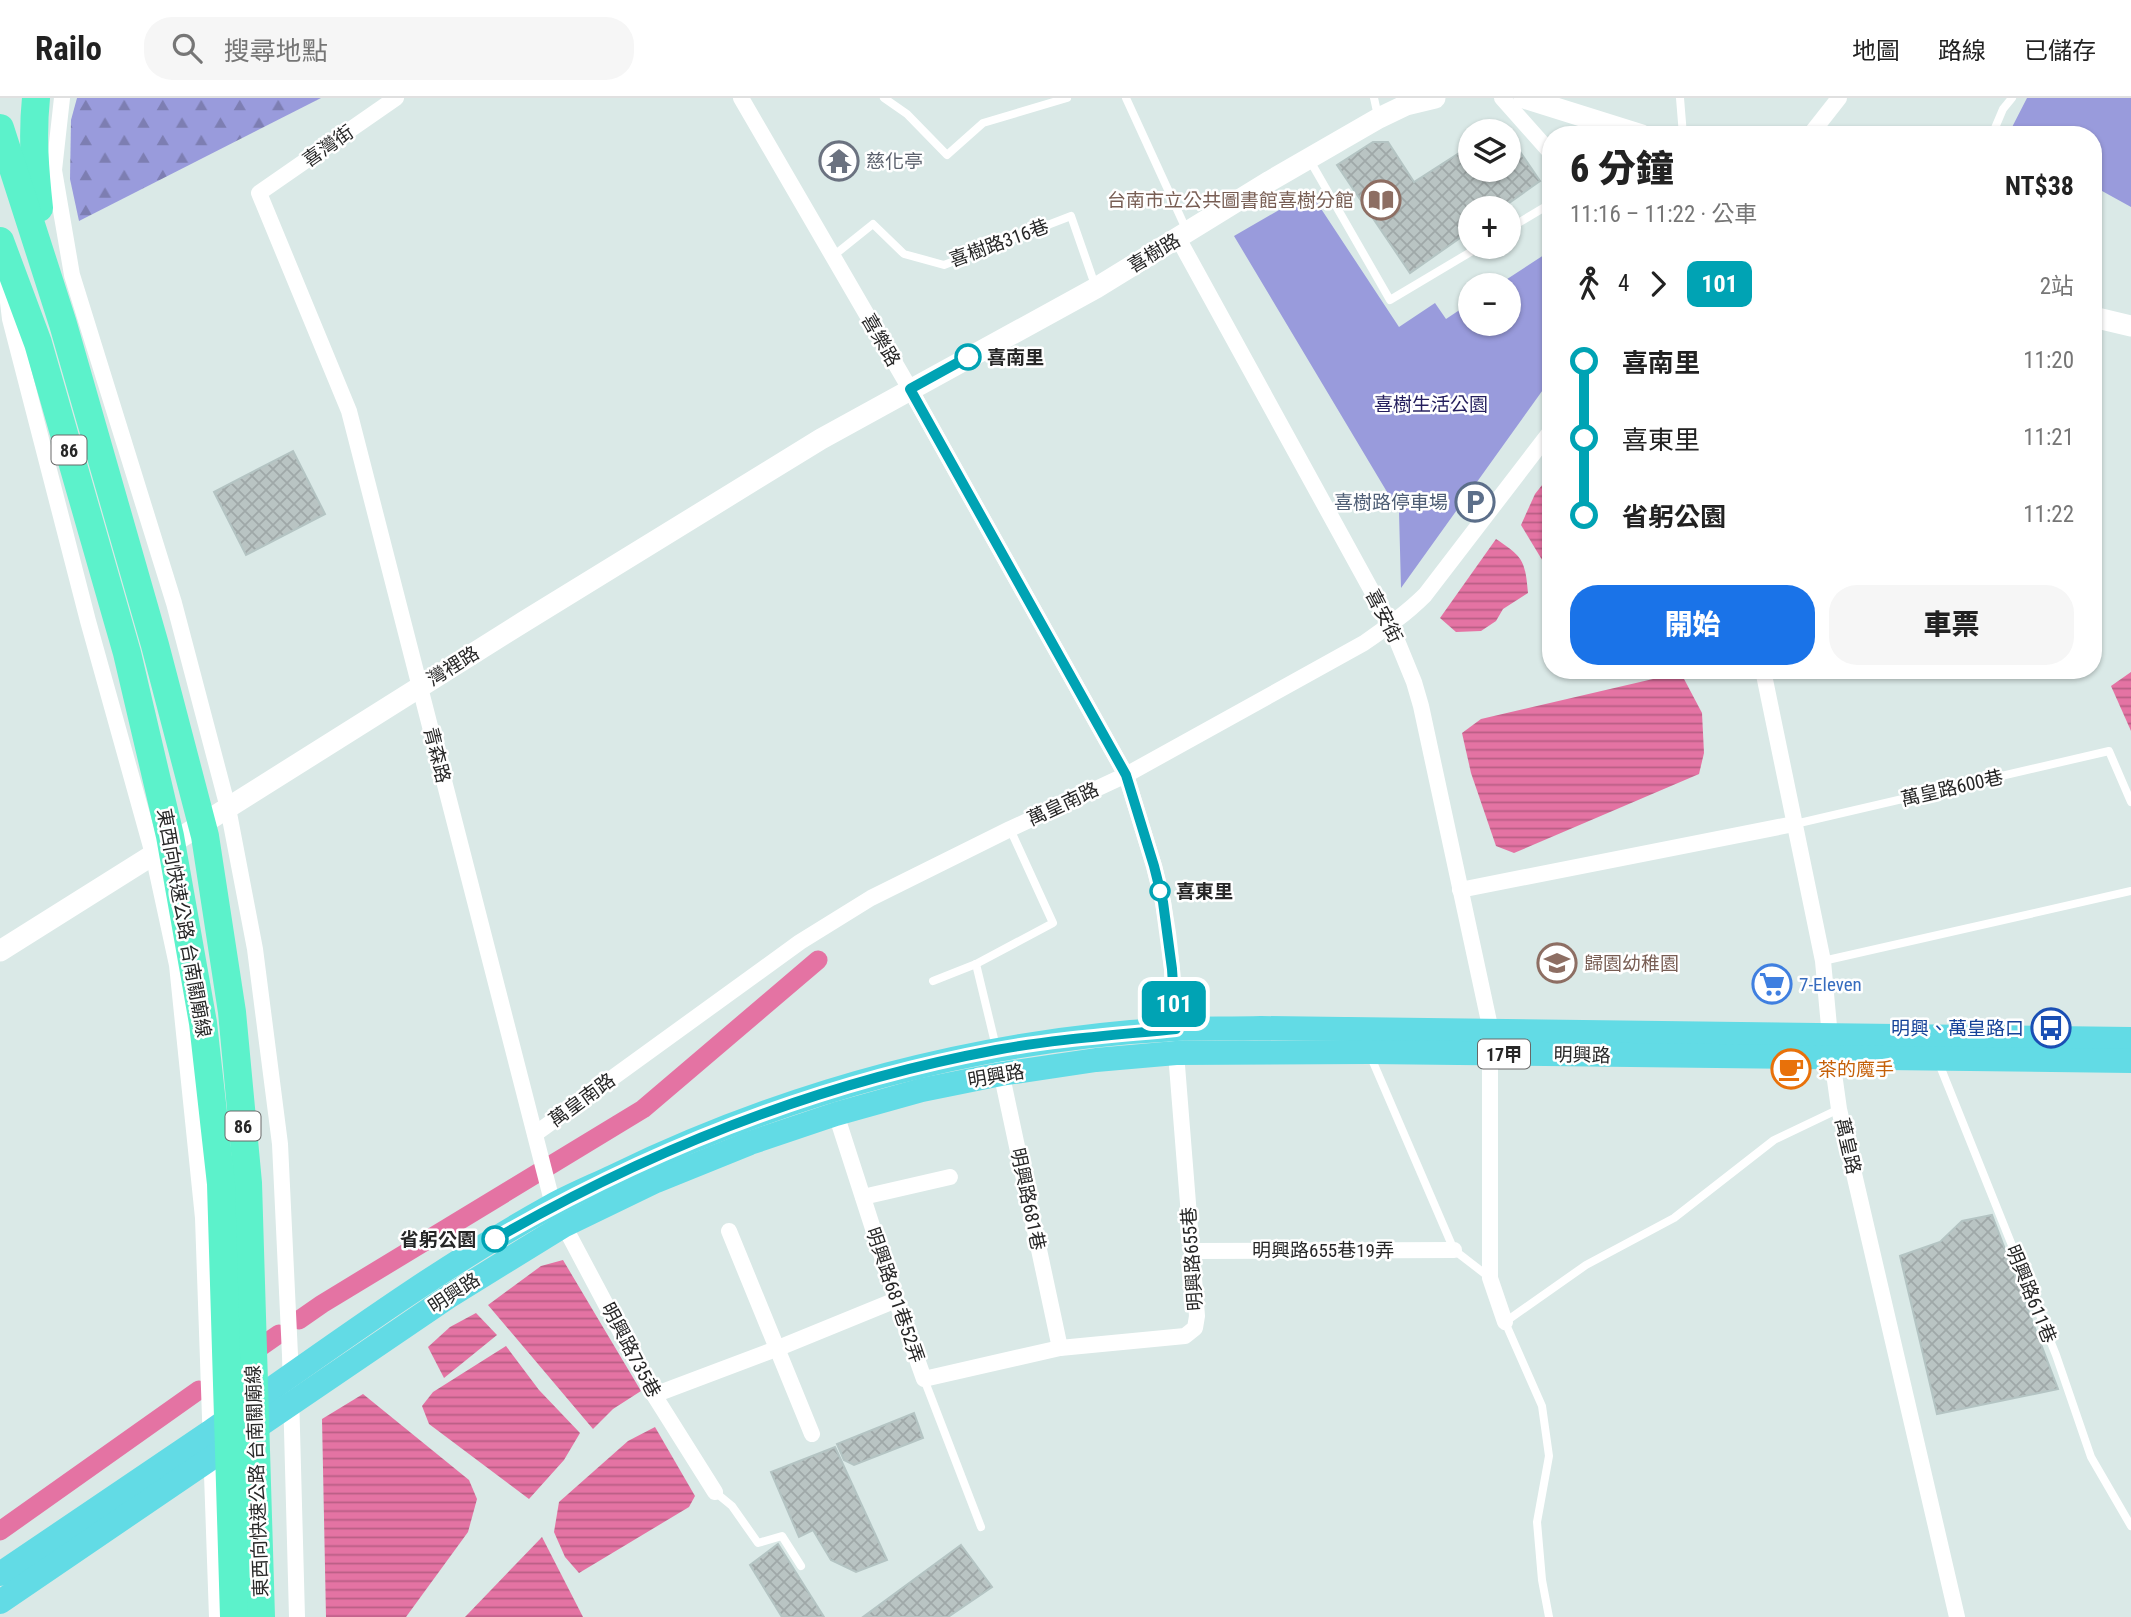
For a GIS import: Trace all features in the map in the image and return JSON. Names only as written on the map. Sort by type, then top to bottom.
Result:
[{"type":"highway","points":[[36,98],[33,127],[34,163],[48,277]]},
{"type":"highway","points":[[0,128],[48,277]]},
{"type":"highway","name":"東西向快速公路 台南關廟線","points":[[1,246],[38,343],[127,653],[170,836],[205,1036],[221,1184],[234,1617]]},
{"type":"highway","name":"東西向快速公路 台南關廟線","points":[[48,277],[155,645],[205,836],[232,1012],[248,1183],[261,1617]]},
{"type":"main road","name":"明興路","points":[[1176,1041],[1261,1028],[1491,1042],[1831,1047],[2131,1039]]},
{"type":"main road","name":"明興路","points":[[0,1602],[447,1297],[557,1211],[656,1181],[750,1143],[836,1114],[922,1090],[999,1062],[1089,1037],[1369,1052],[1491,1042]]},
{"type":"main road","name":"明興路","points":[[1831,1047],[1937,1058],[2131,1061]]},
{"type":"main road","name":"明興路","points":[[0,1574],[429,1280],[647,1160],[739,1121],[831,1090],[913,1068],[999,1062]]},
{"type":"street","points":[[62,98],[54,170],[72,275],[174,603],[228,808],[255,949],[280,1144],[297,1617]]},
{"type":"street","name":"喜灣街","points":[[259,193],[396,98]]},
{"type":"street","name":"喜樂路","points":[[741,98],[910,389],[1126,775],[1163,902],[1172,969],[1176,1041]]},
{"type":"street","name":"喜樹路","points":[[910,389],[1096,288],[1309,159],[1377,108],[1406,106],[1435,98]]},
{"type":"street","points":[[1502,98],[1542,143]]},
{"type":"street","points":[[1524,98],[1613,126]]},
{"type":"street","points":[[1817,126],[1839,98]]},
{"type":"street","name":"青森路","points":[[259,193],[349,411],[557,1211]]},
{"type":"street","name":"喜安街","points":[[1183,235],[1391,625],[1418,694],[1491,1042],[1490,1278],[1505,1322]]},
{"type":"street","points":[[1,246],[10,319],[88,621],[153,854],[177,965],[200,1191],[207,1309],[217,1617]]},
{"type":"street","points":[[2102,319],[2131,326]]},
{"type":"street","name":"灣裡路","points":[[0,951],[821,439],[910,389]]},
{"type":"street","name":"萬皇南路","points":[[536,1135],[800,942],[871,898],[1126,775],[1364,643],[1391,625],[1425,595],[1542,442]]},
{"type":"street","name":"萬皇路","points":[[1765,679],[1823,961],[1839,1109],[1957,1617]]},
{"type":"street","points":[[1460,890],[1794,824]]},
{"type":"street","name":"明興路655巷","points":[[1060,1348],[1185,1335],[1195,1328],[1197,1316],[1176,1041]]},
{"type":"street","name":"明興路681巷","points":[[999,1062],[1060,1348]]},
{"type":"street","name":"明興路681巷52弄","points":[[836,1114],[924,1379],[1060,1348]]},
{"type":"street","points":[[863,1197],[950,1177]]},
{"type":"street","name":"明興路735巷","points":[[557,1211],[654,1395],[715,1492]]},
{"type":"street","points":[[729,1231],[812,1434]]},
{"type":"street","name":"明興路655巷19弄","points":[[1192,1251],[1454,1250]]},
{"type":"street","points":[[654,1395],[896,1300]]},
{"type":"lane","points":[[884,98],[907,114],[947,155],[982,123],[1068,98]]},
{"type":"lane","points":[[1126,98],[1183,235]]},
{"type":"lane","points":[[1679,98],[1682,126]]},
{"type":"lane","points":[[1996,126],[2011,98]]},
{"type":"lane","points":[[1309,159],[1391,300],[1459,259]]},
{"type":"lane","points":[[1521,221],[1542,209]]},
{"type":"lane","name":"喜樹路316巷","points":[[833,256],[873,224],[904,254],[944,265],[1071,216],[1096,288]]},
{"type":"lane","name":"萬皇路600巷","points":[[1794,824],[2109,751],[2131,802]]},
{"type":"lane","points":[[933,981],[976,964],[1053,923],[1010,829]]},
{"type":"lane","points":[[1823,961],[2131,891]]},
{"type":"lane","points":[[976,964],[999,1062]]},
{"type":"lane","points":[[1369,1052],[1454,1250],[1490,1278]]},
{"type":"lane","name":"明興路611巷","points":[[1937,1058],[2056,1355],[2091,1457],[2131,1526]]},
{"type":"lane","points":[[1549,1617],[1536,1522],[1549,1456],[1542,1406],[1505,1322],[1586,1265],[1674,1218],[1774,1140],[1839,1109]]},
{"type":"lane","points":[[924,1379],[981,1527]]},
{"type":"lane","points":[[715,1492],[732,1506],[758,1543],[782,1536],[801,1566]]},
{"type":"green space","points":[[77,98],[321,98],[79,221],[70,179],[71,120]]},
{"type":"green space","points":[[2027,98],[2131,98],[2131,207],[2102,191],[2102,126],[2013,126]]},
{"type":"green space","name":"喜樹生活公園","points":[[1310,192],[1399,327],[1435,303],[1446,319],[1458,311],[1458,336],[1521,336],[1521,273],[1516,273],[1542,256],[1542,391],[1401,588],[1399,512],[1234,236]]},
{"type":"shaded area","points":[[1542,485],[1542,560],[1521,525]]},
{"type":"shaded area","points":[[1496,539],[1521,560],[1526,573],[1528,593],[1503,609],[1496,621],[1481,631],[1456,632],[1440,618]]},
{"type":"shaded area","points":[[2131,672],[2131,731],[2111,686]]},
{"type":"shaded area","points":[[1653,679],[1684,679],[1702,713],[1704,753],[1699,774],[1514,853],[1496,846],[1471,773],[1462,733],[1481,719]]},
{"type":"shaded area","points":[[563,1260],[641,1391],[613,1409],[593,1429],[488,1305],[541,1266]]},
{"type":"shaded area","points":[[476,1313],[497,1335],[444,1378],[428,1347],[450,1327]]},
{"type":"shaded area","points":[[506,1346],[539,1390],[580,1433],[564,1460],[529,1499],[429,1424],[422,1406],[433,1392]]},
{"type":"shaded area","points":[[363,1394],[469,1480],[477,1499],[468,1532],[406,1617],[326,1617],[322,1419]]},
{"type":"shaded area","points":[[655,1427],[695,1496],[689,1507],[579,1573],[565,1557],[554,1532],[559,1502],[628,1441]]},
{"type":"shaded area","points":[[542,1537],[583,1617],[465,1617]]},
{"type":"building","points":[[1373,142],[1388,142],[1414,182],[1458,154],[1458,182],[1521,182],[1521,153],[1540,181],[1519,196],[1458,196],[1458,239],[1410,273],[1337,165]]},
{"type":"building","points":[[293,451],[325,514],[246,555],[214,492]]},
{"type":"building","points":[[1992,1215],[2058,1389],[1937,1414],[1900,1256],[1940,1242],[1962,1221]]},
{"type":"building","points":[[914,1413],[923,1438],[854,1465],[844,1460],[837,1444]]},
{"type":"building","points":[[835,1447],[887,1560],[856,1572],[831,1560],[813,1530],[799,1537],[771,1472]]},
{"type":"building","points":[[778,1544],[824,1617],[782,1617],[750,1565]]},
{"type":"building","points":[[961,1545],[992,1587],[948,1617],[863,1617]]},
{"type":"waterway","points":[[299,1320],[643,1109],[818,960]]},
{"type":"waterway","points":[[246,1357],[279,1334]]},
{"type":"waterway","points":[[0,1531],[199,1390]]},
{"type":"bus line","name":"101","points":[[495,1239],[553,1205],[647,1160],[739,1121],[831,1090],[913,1068],[997,1050],[1089,1037],[1176,1029],[1172,969],[1163,902],[1126,775],[910,389],[968,357]]},
{"type":"place","name":"慈化亭","points":[[839,161]]},
{"type":"place","name":"台南市立公共圖書館喜樹分館","points":[[1381,200]]},
{"type":"place","name":"喜南里","points":[[968,357]]},
{"type":"place","name":"喜樹路停車場","points":[[1475,502]]},
{"type":"place","name":"喜東里","points":[[1160,891]]},
{"type":"place","name":"歸園幼稚園","points":[[1557,963]]},
{"type":"place","name":"7-Eleven","points":[[1772,984]]},
{"type":"place","name":"明興、萬皇路口","points":[[2051,1028]]},
{"type":"place","name":"茶的魔手","points":[[1791,1069]]},
{"type":"place","name":"省躬公園","points":[[495,1239]]}]
